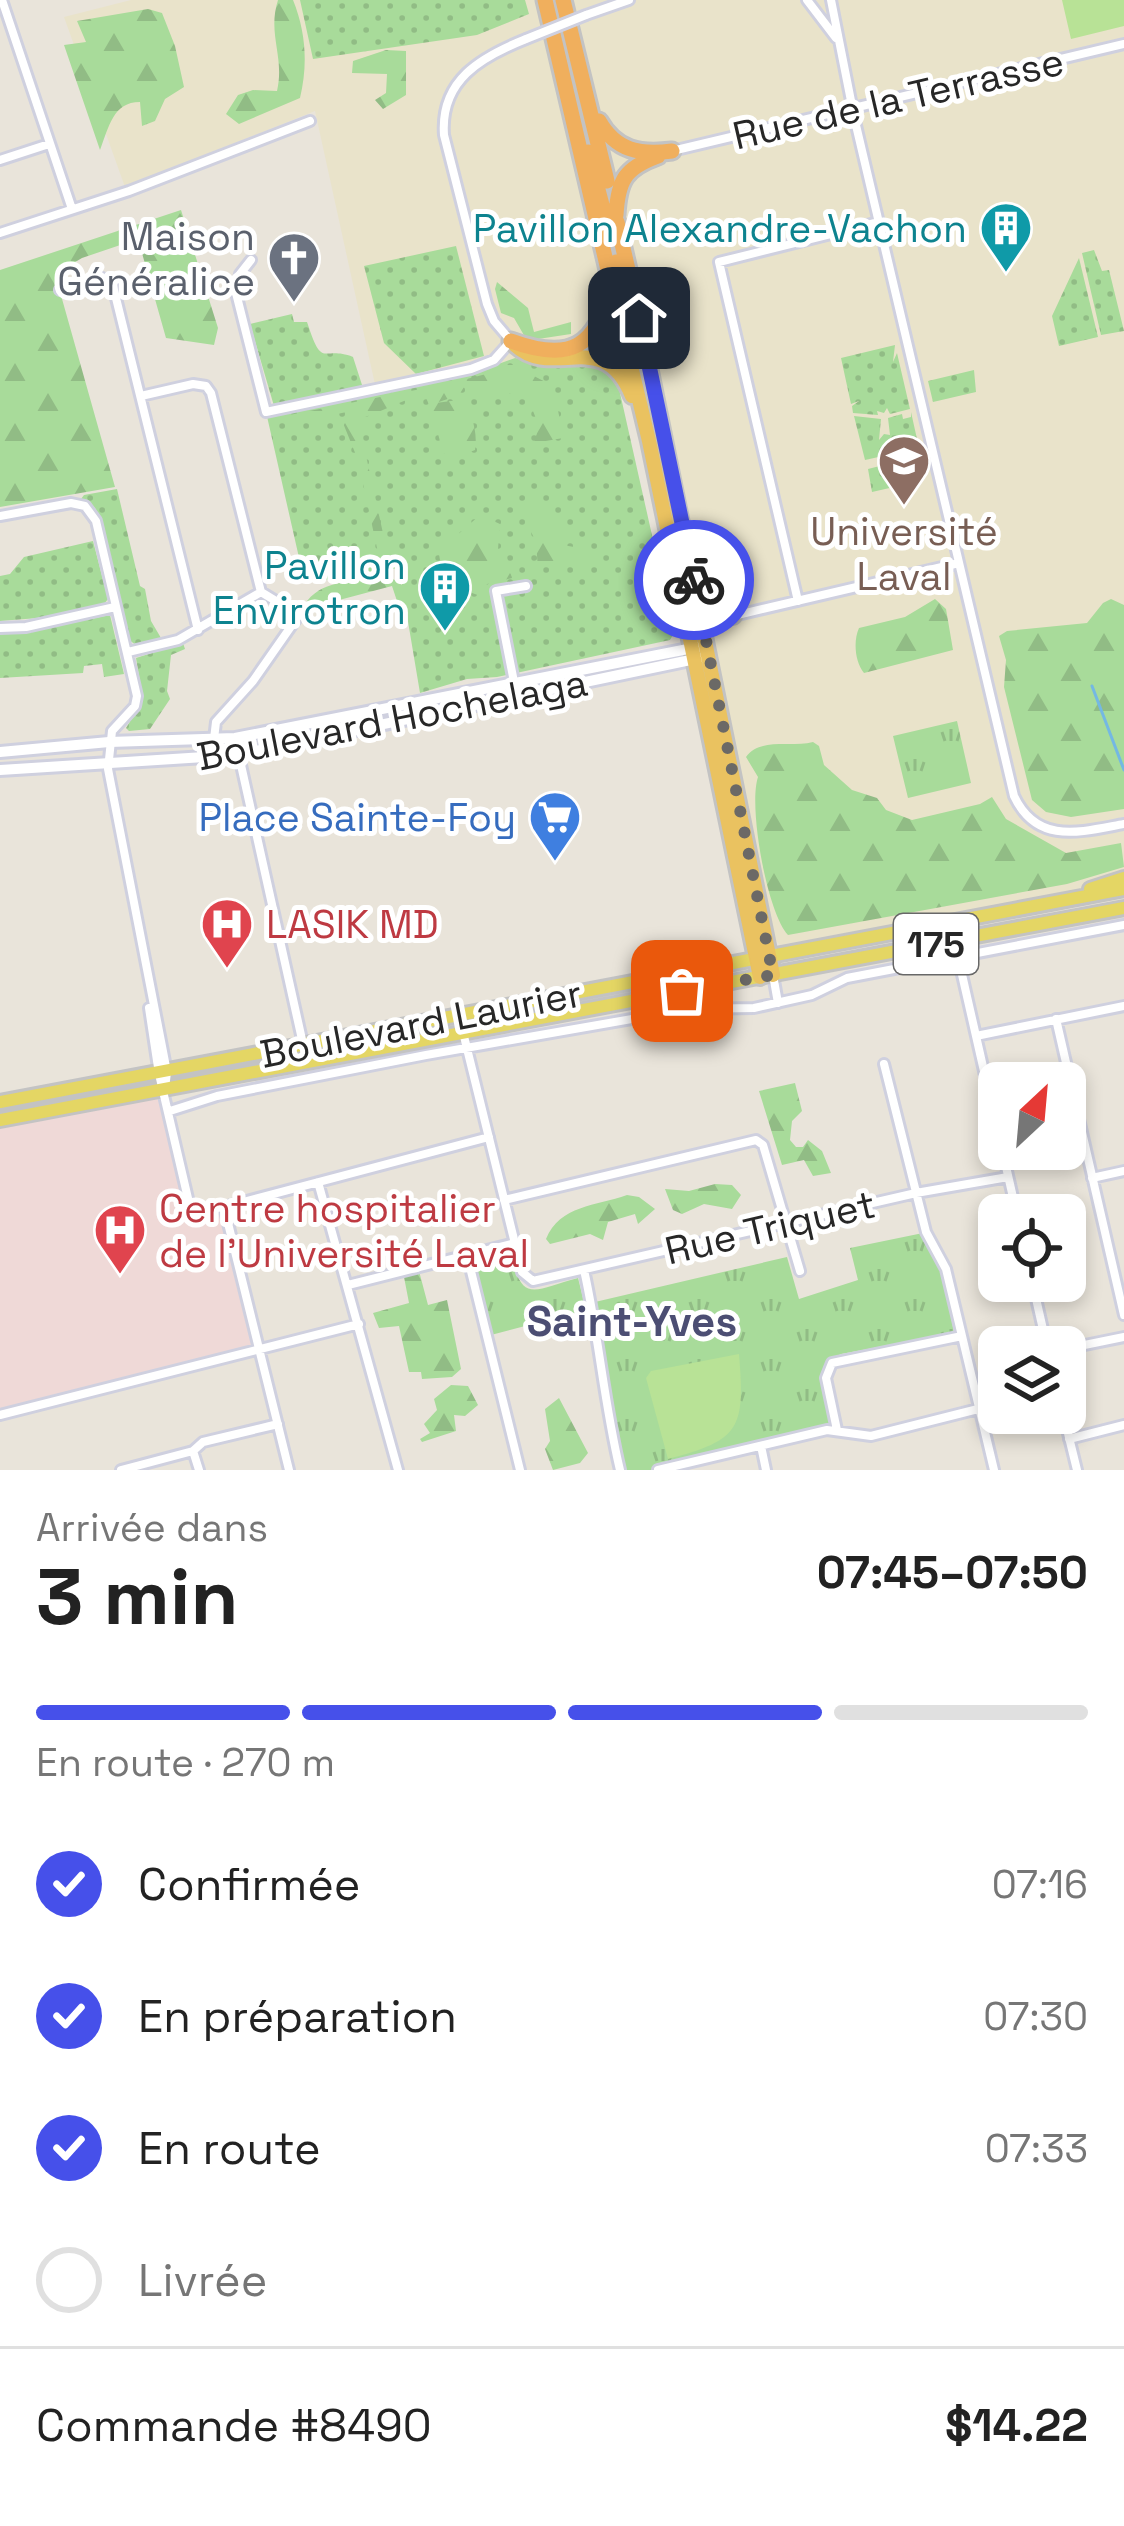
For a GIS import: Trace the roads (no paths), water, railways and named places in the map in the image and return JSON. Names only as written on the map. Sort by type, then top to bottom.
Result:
[{"type":"highway","points":[[543,0],[700,653],[767,976]]},
{"type":"highway","points":[[562,0],[664,430],[713,609],[722,616],[733,616]]},
{"type":"highway","points":[[559,59],[595,172],[620,278],[632,283]]},
{"type":"highway","points":[[584,83],[602,126],[614,141],[637,152],[672,151]]},
{"type":"highway","points":[[616,215],[618,186],[627,171],[672,151]]},
{"type":"highway","points":[[512,341],[534,350],[554,351],[584,342],[602,322],[612,286]]},
{"type":"highway","points":[[512,341],[531,355],[585,355],[610,364],[629,388],[649,441]]},
{"type":"highway","points":[[664,430],[700,653]]},
{"type":"main road","name":"Boulevard Hochelaga","points":[[0,770],[236,755],[700,653]]},
{"type":"main road","name":"Boulevard Hochelaga","points":[[0,752],[236,738],[516,691]]},
{"type":"main road","points":[[1049,903],[1124,878]]},
{"type":"main road","name":"Boulevard Laurier","points":[[0,1102],[1124,889]]},
{"type":"main road","name":"Boulevard Laurier","points":[[0,1120],[1124,908]]},
{"type":"street","points":[[2,0],[72,208]]},
{"type":"street","points":[[251,260],[240,274],[236,293],[266,412],[472,369],[494,360],[512,341],[494,321],[487,304],[443,126],[449,98],[463,74],[484,57],[629,0]]},
{"type":"street","points":[[808,0],[840,45]]},
{"type":"street","points":[[831,0],[879,222],[1020,808],[1034,824],[1053,833],[1124,824]]},
{"type":"street","name":"Rue de la Terrasse","points":[[672,151],[1124,44]]},
{"type":"street","points":[[0,233],[310,121]]},
{"type":"street","points":[[0,160],[49,143]]},
{"type":"street","points":[[798,601],[718,262],[879,222]]},
{"type":"street","points":[[60,290],[102,278],[113,286],[198,630]]},
{"type":"street","points":[[141,396],[194,384],[206,386],[261,592],[299,615],[253,681],[216,722],[214,739]]},
{"type":"street","points":[[0,516],[71,503],[85,506],[96,521],[137,697],[135,706],[112,730],[108,762],[190,1207],[201,1212],[224,1207],[489,1137]]},
{"type":"street","points":[[733,616],[959,563]]},
{"type":"street","points":[[516,691],[496,592],[526,586]]},
{"type":"street","points":[[128,652],[178,640],[261,592]]},
{"type":"street","points":[[0,628],[26,627],[115,607]]},
{"type":"street","points":[[236,738],[236,755],[307,1062]]},
{"type":"street","name":"Boulevard Laurier","points":[[170,1111],[217,1096],[467,1048],[688,1009],[731,1010],[778,1003],[812,995],[847,978],[1124,925]]},
{"type":"street","points":[[958,957],[982,1062]]},
{"type":"street","points":[[767,976],[778,1003]]},
{"type":"street","points":[[766,1005],[767,976]]},
{"type":"street","points":[[976,1036],[1124,1006]]},
{"type":"street","points":[[348,1285],[514,1243],[459,1016]]},
{"type":"street","points":[[1057,1019],[1124,1315]]},
{"type":"street","points":[[658,1470],[837,1430],[871,1436],[978,1409],[946,1269],[926,1232],[884,1064]]},
{"type":"street","points":[[504,1200],[760,1142],[800,1271]]},
{"type":"street","points":[[1007,1170],[1013,1194]]},
{"type":"street","points":[[1092,1178],[1124,1171]]},
{"type":"street","name":"Rue Triquet","points":[[514,1243],[522,1272],[532,1281],[916,1192],[1009,1177]]},
{"type":"street","points":[[318,1182],[398,1470]]},
{"type":"street","points":[[224,1207],[289,1470]]},
{"type":"street","points":[[1110,1256],[1124,1253]]},
{"type":"street","points":[[467,1255],[520,1470]]},
{"type":"street","points":[[584,1270],[620,1470]]},
{"type":"street","points":[[0,1415],[359,1324]]},
{"type":"street","points":[[837,1430],[826,1378],[832,1363],[962,1336]]},
{"type":"street","points":[[1086,1345],[1124,1337]]},
{"type":"street","points":[[122,1470],[193,1451],[203,1442],[278,1424]]},
{"type":"street","points":[[1070,1439],[1124,1425]]},
{"type":"street","points":[[985,1434],[994,1470]]},
{"type":"street","points":[[1069,1434],[1077,1470]]},
{"type":"street","points":[[760,1446],[766,1470]]},
{"type":"street","points":[[193,1451],[200,1470]]},
{"type":"waterway","points":[[1092,686],[1124,770]]},
{"type":"place","name":"Pavillon Alexandre-Vachon","points":[[1006,274]]},
{"type":"place","name":"Maison Généralice","points":[[294,304]]},
{"type":"place","name":"Université Laval","points":[[904,507]]},
{"type":"place","name":"Pavillon Envirotron","points":[[445,633]]},
{"type":"place","name":"Place Sainte-Foy","points":[[555,863]]},
{"type":"place","name":"LASIK MD","points":[[227,970]]},
{"type":"place","name":"Centre hospitalier de l'Université Laval","points":[[120,1276]]},
{"type":"district","name":"Saint-Yves","points":[[632,1321]]}]
